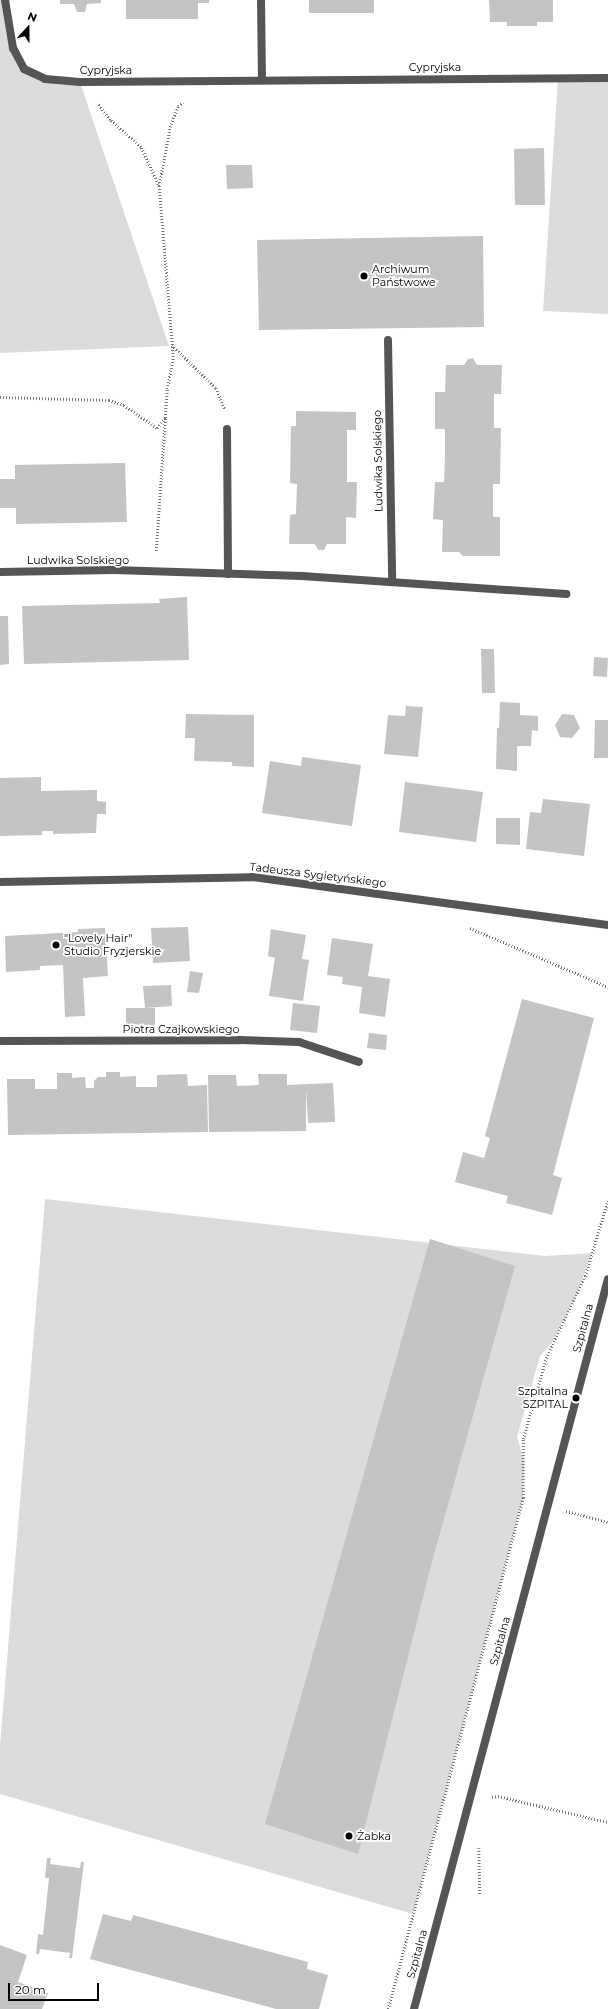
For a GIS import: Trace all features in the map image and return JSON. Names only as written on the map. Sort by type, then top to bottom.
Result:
[{"type":"street","name":"Cypryjska","points":[[5,0],[13,48],[24,69],[45,78],[80,82],[262,79],[608,78]]},
{"type":"street","points":[[261,0],[262,79]]},
{"type":"street","name":"Ludwika Solskiego","points":[[388,340],[392,582]]},
{"type":"street","points":[[227,430],[228,574]]},
{"type":"street","name":"Ludwika Solskiego","points":[[0,572],[155,572],[228,574],[392,582],[566,594]]},
{"type":"street","name":"Tadeusza Sygietyńskiego","points":[[0,882],[252,877],[608,925]]},
{"type":"street","name":"Piotra Czajkowskiego","points":[[0,1041],[240,1040],[299,1042],[359,1062]]},
{"type":"street","name":"Szpitalna","points":[[414,2009],[608,1279]]},
{"type":"path","points":[[155,572],[167,389],[173,358],[159,186],[170,127],[178,106],[208,80]]},
{"type":"path","points":[[80,82],[110,120],[141,147],[159,186]]},
{"type":"path","points":[[172,344],[216,388],[227,415]]},
{"type":"path","points":[[0,397],[109,400],[124,405],[157,428],[165,418]]},
{"type":"path","points":[[463,926],[608,987]]},
{"type":"path","points":[[388,2009],[523,1498],[523,1439],[546,1358],[585,1276],[608,1200]]},
{"type":"path","points":[[489,1800],[492,1796],[498,1796],[608,1822]]},
{"type":"path","points":[[479,1844],[480,1895]]},
{"type":"shaded area","points":[[0,0],[5,0],[13,48],[24,69],[45,79],[80,82],[169,346],[0,353]]},
{"type":"shaded area","points":[[558,78],[608,78],[608,314],[543,311]]},
{"type":"shaded area","points":[[45,1199],[545,1256],[592,1253],[576,1296],[553,1341],[540,1356],[517,1437],[524,1460],[523,1498],[413,1914],[0,1794],[0,1745]]},
{"type":"building","points":[[60,0],[101,0],[101,3],[87,4],[85,12],[77,12],[74,4],[60,4]]},
{"type":"building","points":[[126,0],[209,0],[209,3],[198,3],[198,19],[126,19]]},
{"type":"building","points":[[309,0],[374,0],[374,13],[309,13]]},
{"type":"building","points":[[489,0],[553,0],[553,22],[537,22],[537,26],[507,26],[507,22],[490,22]]},
{"type":"building","points":[[544,148],[545,205],[515,205],[514,149]]},
{"type":"building","points":[[226,165],[252,165],[253,188],[227,189]]},
{"type":"building","points":[[483,236],[484,327],[259,330],[257,240]]},
{"type":"building","points":[[473,358],[477,365],[502,365],[501,394],[494,394],[494,428],[501,428],[500,484],[493,484],[493,517],[500,517],[500,556],[463,556],[459,552],[442,552],[443,520],[433,519],[435,482],[444,482],[445,455],[445,429],[435,429],[435,392],[445,392],[446,365],[464,365],[468,359]]},
{"type":"building","points":[[296,411],[356,412],[356,430],[347,430],[347,482],[357,482],[356,518],[346,517],[346,544],[327,544],[324,550],[318,550],[315,544],[289,544],[290,515],[296,514],[297,484],[290,483],[291,426],[296,426]]},
{"type":"building","points":[[125,463],[127,522],[16,524],[16,508],[0,508],[0,479],[15,479],[15,465]]},
{"type":"building","points":[[187,597],[189,660],[24,664],[22,606],[160,603],[159,599]]},
{"type":"building","points":[[0,616],[8,616],[9,664],[0,665]]},
{"type":"building","points":[[481,649],[494,649],[495,693],[482,693]]},
{"type":"building","points":[[594,657],[608,658],[607,677],[593,676]]},
{"type":"building","points":[[500,702],[520,703],[520,715],[538,716],[538,731],[532,730],[531,746],[517,746],[517,771],[496,769],[497,728],[499,728]]},
{"type":"building","points":[[406,706],[423,707],[418,757],[384,754],[388,715],[405,716]]},
{"type":"building","points":[[186,714],[254,715],[254,767],[232,766],[232,762],[194,761],[195,738],[185,738]]},
{"type":"building","points":[[562,714],[574,715],[580,728],[572,738],[560,737],[555,725]]},
{"type":"building","points":[[595,720],[608,720],[608,758],[594,758]]},
{"type":"building","points":[[302,757],[361,765],[352,826],[262,813],[270,761],[301,766]]},
{"type":"building","points":[[41,777],[41,791],[97,790],[97,801],[106,802],[106,814],[97,814],[96,833],[53,834],[53,831],[42,831],[42,835],[0,836],[0,778]]},
{"type":"building","points":[[405,782],[483,792],[476,842],[399,832]]},
{"type":"building","points":[[543,799],[590,804],[584,856],[526,849],[530,812],[541,813]]},
{"type":"building","points":[[496,818],[520,818],[520,845],[496,844]]},
{"type":"building","points":[[188,927],[190,961],[153,963],[151,928]]},
{"type":"building","points":[[105,928],[108,976],[83,978],[85,1016],[65,1017],[63,965],[40,966],[40,970],[6,972],[5,936],[78,932],[78,929]]},
{"type":"building","points":[[271,929],[306,935],[302,959],[309,960],[303,1001],[269,996],[275,958],[268,956]]},
{"type":"building","points":[[332,938],[373,944],[368,976],[390,979],[385,1017],[359,1013],[362,987],[342,984],[343,977],[327,975]]},
{"type":"building","points":[[190,971],[203,973],[199,993],[187,992]]},
{"type":"building","points":[[171,985],[172,1006],[145,1008],[143,986]]},
{"type":"building","points":[[522,999],[594,1018],[553,1175],[562,1178],[552,1215],[506,1203],[508,1196],[455,1182],[463,1152],[484,1158],[490,1138],[485,1136]]},
{"type":"building","points":[[293,1003],[320,1006],[317,1033],[290,1030]]},
{"type":"building","points":[[126,1008],[155,1008],[155,1025],[126,1024]]},
{"type":"building","points":[[369,1033],[387,1035],[386,1050],[367,1048]]},
{"type":"building","points":[[106,1072],[120,1072],[120,1077],[136,1076],[136,1087],[157,1087],[157,1075],[187,1074],[188,1086],[207,1085],[208,1132],[8,1135],[7,1079],[35,1079],[35,1089],[57,1089],[57,1073],[72,1073],[72,1078],[85,1077],[86,1088],[94,1088],[94,1081],[98,1077],[106,1077]]},
{"type":"building","points":[[258,1074],[287,1074],[287,1085],[333,1083],[335,1122],[308,1123],[306,1089],[306,1131],[209,1132],[208,1075],[236,1075],[237,1086],[259,1085]]},
{"type":"building","points":[[430,1239],[515,1266],[433,1558],[358,1854],[265,1824]]},
{"type":"building","points":[[47,1858],[51,1858],[50,1864],[80,1868],[81,1862],[84,1862],[72,1958],[69,1958],[70,1953],[40,1949],[39,1954],[36,1954],[38,1934],[43,1935],[49,1878],[45,1878]]},
{"type":"building","points":[[103,1914],[131,1921],[133,1915],[308,1962],[307,1969],[328,1975],[319,2009],[276,2009],[90,1959]]},
{"type":"building","points":[[0,1945],[27,1955],[18,1982],[48,1993],[42,2009],[0,2009]]},
{"type":"place","name":"Archiwum Państwowe","points":[[364,276]]},
{"type":"place","name":"\"Lovely Hair\" Studio Fryzjerskie","points":[[56,945]]},
{"type":"place","name":"Szpitalna SZPITAL","points":[[576,1398]]},
{"type":"place","name":"Żabka","points":[[349,1836]]}]
